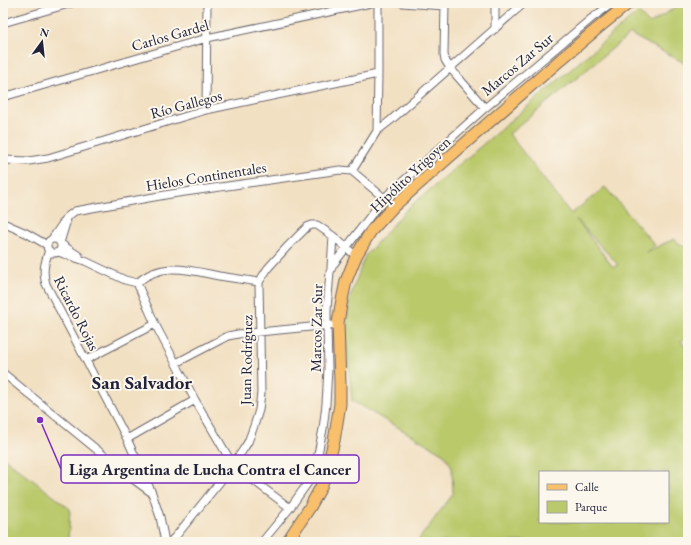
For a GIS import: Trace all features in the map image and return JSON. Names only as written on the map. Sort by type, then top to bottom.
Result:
[{"type":"main road","name":"Hipólito Yrigoyen","points":[[287,542],[310,507],[320,488],[328,465],[340,404],[338,323],[340,305],[346,281],[356,256],[371,231],[393,207],[621,4]]},
{"type":"street","points":[[3,23],[72,3]]},
{"type":"street","points":[[206,110],[207,3]]},
{"type":"street","name":"Carlos Gardel","points":[[3,97],[207,38],[371,3]]},
{"type":"street","points":[[377,131],[378,3]]},
{"type":"street","points":[[402,3],[445,4],[445,60],[450,68],[485,108]]},
{"type":"street","points":[[494,3],[495,29]]},
{"type":"street","points":[[384,198],[352,171],[377,131],[524,3]]},
{"type":"street","name":"Marcos Zar Sur","points":[[262,542],[290,508],[312,477],[316,464],[323,429],[328,387],[327,309],[330,272],[333,265],[384,198],[485,108],[592,18],[621,4]]},
{"type":"street","name":"Río Gallegos","points":[[3,160],[29,161],[48,158],[206,110],[378,74]]},
{"type":"street","name":"Hielos Continentales","points":[[67,217],[75,211],[171,194],[340,170],[352,171]]},
{"type":"street","points":[[58,252],[61,249],[67,217]]},
{"type":"street","points":[[49,244],[67,217]]},
{"type":"street","points":[[3,223],[49,244],[52,252],[58,252],[85,261],[137,284],[155,324],[195,400],[233,464],[290,508]]},
{"type":"street","points":[[137,284],[143,278],[154,272],[177,268],[259,282],[268,268],[287,246],[312,225],[317,225],[333,236],[356,256]]},
{"type":"street","points":[[330,272],[333,236]]},
{"type":"street","points":[[49,244],[56,239],[85,261]]},
{"type":"street","name":"Ricardo Rojas","points":[[49,244],[44,264],[46,284],[127,439],[152,493],[160,517],[165,542]]},
{"type":"street","name":"Juan Rodríguez","points":[[170,542],[233,464],[248,442],[254,426],[259,410],[261,394],[259,282]]},
{"type":"street","points":[[176,363],[228,336],[327,326],[338,323]]},
{"type":"street","points":[[86,360],[155,324]]},
{"type":"street","points":[[3,374],[152,493]]},
{"type":"street","points":[[127,439],[195,400]]},
{"type":"green space","points":[[682,3],[688,3],[688,65],[630,34],[509,134],[571,214],[605,187],[655,245],[646,252],[674,239],[688,250],[688,336],[681,341],[688,350],[688,542],[417,542],[453,494],[452,467],[444,454],[352,401],[346,339],[349,300],[365,256],[406,210],[638,12],[650,24]],"holes":[[[576,219],[618,265],[613,267]]]},
{"type":"green space","points":[[3,457],[70,509],[68,542],[3,542]]},
{"type":"place","name":"Liga Argentina de Lucha Contra el Cancer","points":[[40,420]]},
{"type":"district","name":"San Salvador","points":[[142,382]]}]
